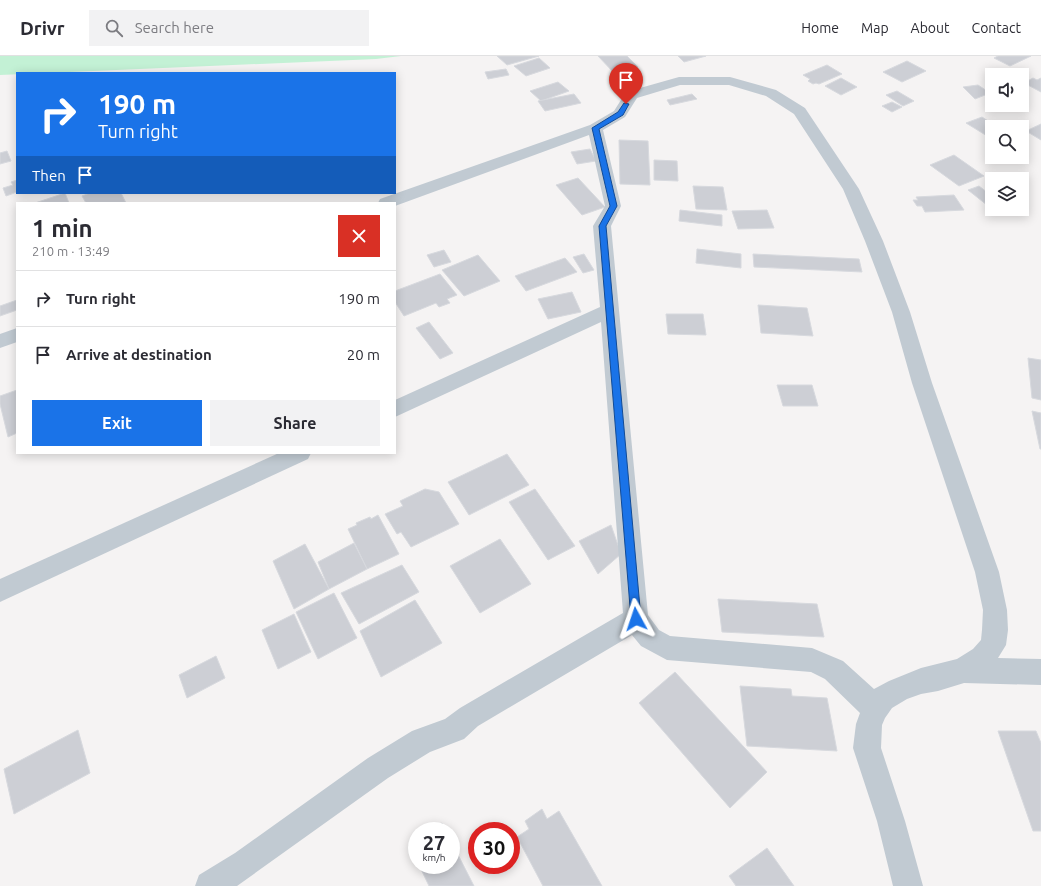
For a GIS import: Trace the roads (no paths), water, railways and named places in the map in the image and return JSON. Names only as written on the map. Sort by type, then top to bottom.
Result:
[{"type":"street","points":[[389,202],[595,128],[620,114],[631,95],[679,81],[730,81],[771,93],[800,111],[850,189],[874,241],[901,312],[922,383],[987,572],[995,610],[993,645],[982,658],[964,670],[938,678],[921,681],[898,690],[883,699],[876,709],[869,724],[867,748],[890,821],[908,886]]},
{"type":"street","points":[[595,128],[613,206],[602,226],[636,619],[650,638],[667,648],[812,660],[834,670],[876,709]]},
{"type":"street","points":[[396,409],[610,310]]},
{"type":"street","points":[[0,341],[16,335]]},
{"type":"street","points":[[0,591],[298,454]]},
{"type":"street","points":[[210,886],[246,863],[378,768],[422,741],[454,729],[469,717],[636,619]]},
{"type":"street","points":[[964,670],[1041,672]]}]
